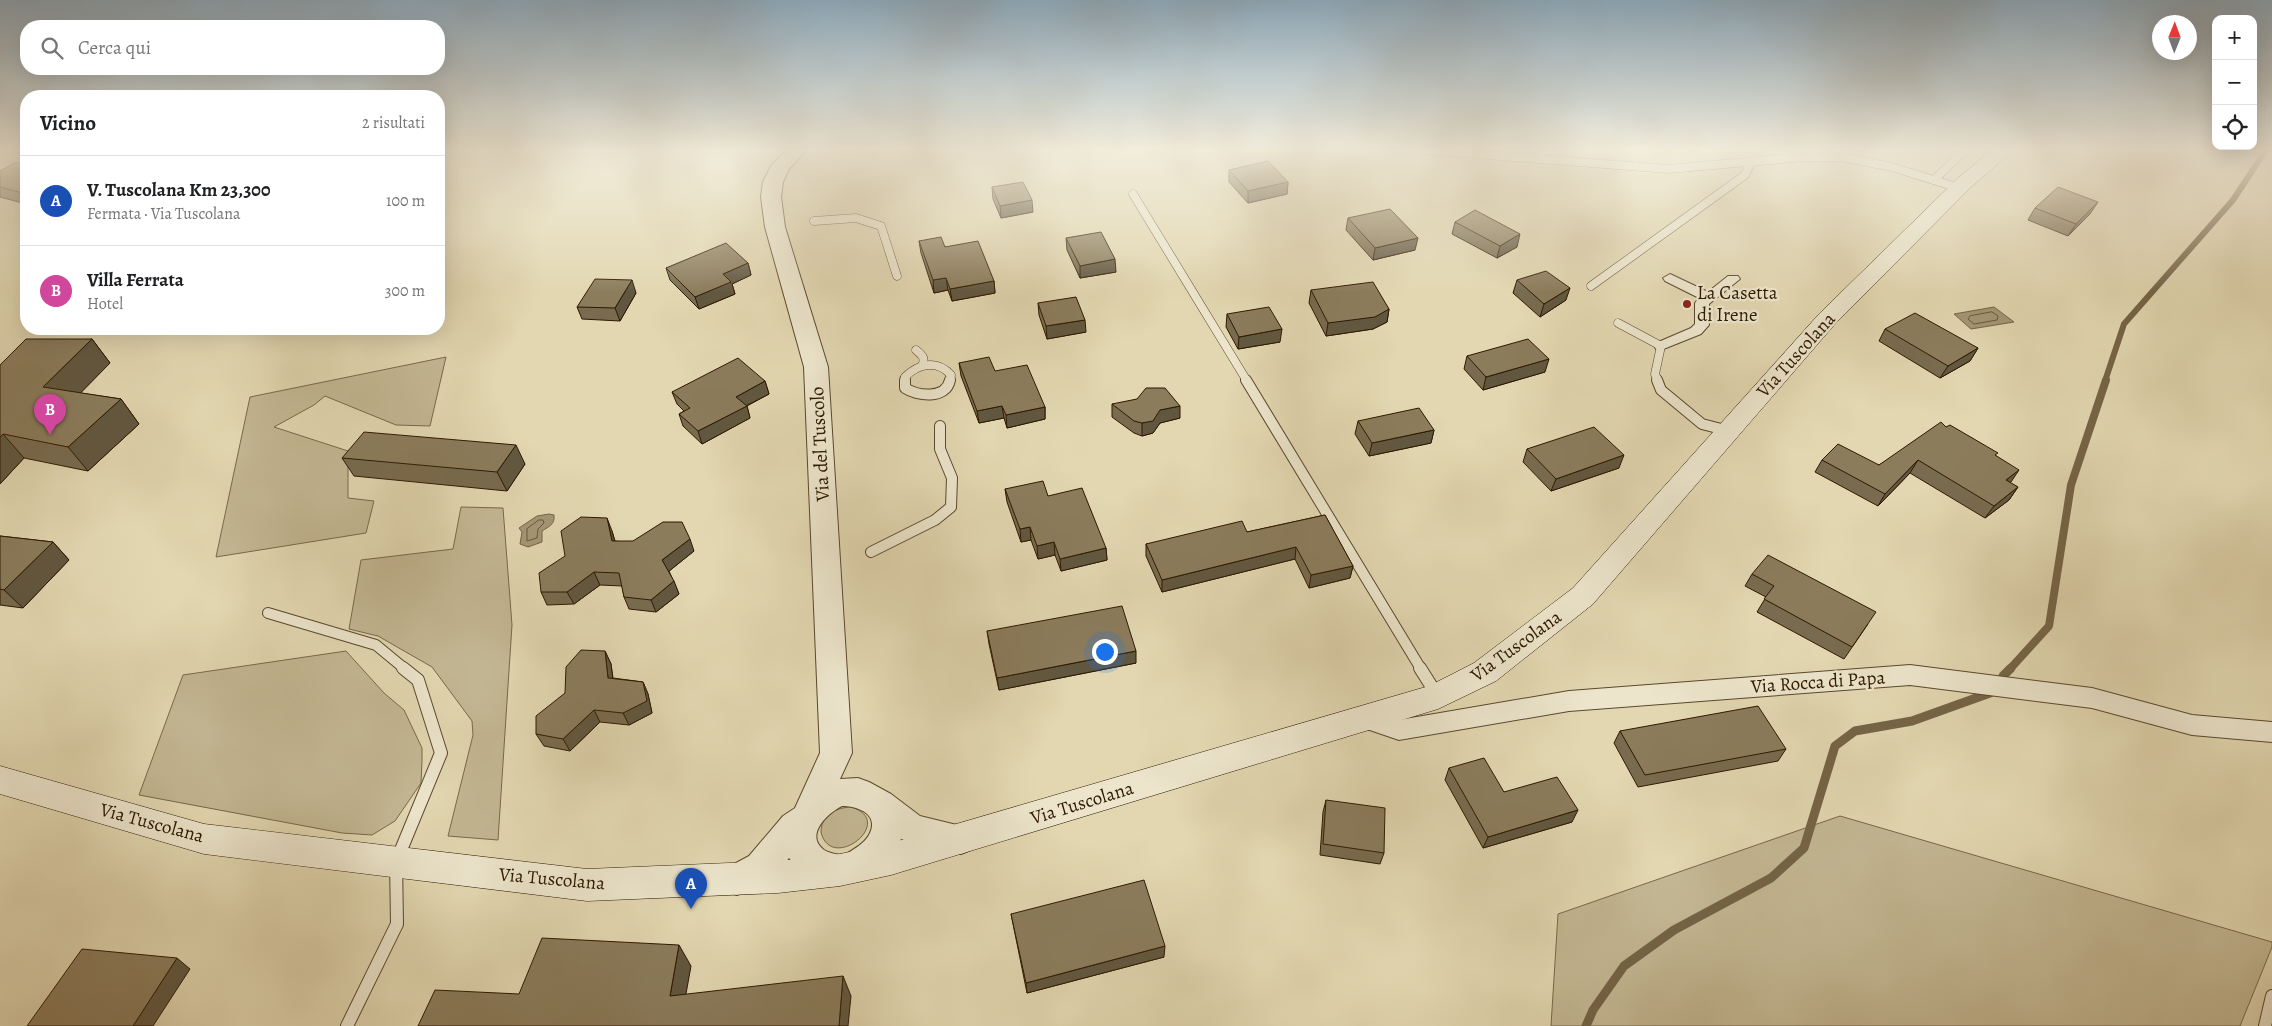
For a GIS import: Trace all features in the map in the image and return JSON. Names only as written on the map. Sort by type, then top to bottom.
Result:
[{"type":"main road","name":"Via Tuscolana","points":[[0,780],[204,839],[587,885],[737,880],[846,869],[891,859],[961,839],[1438,696],[1486,672],[1584,596],[1827,319],[1949,198]]},
{"type":"street","name":"Via del Tuscolo","points":[[771,198],[775,227],[816,367],[836,753]]},
{"type":"street","points":[[1670,278],[1709,298]]},
{"type":"street","points":[[1661,346],[1696,331],[1702,325],[1702,304],[1733,279]]},
{"type":"street","name":"Via Rocca di Papa","points":[[1364,718],[1399,730],[1569,701],[1910,675],[2092,698],[2192,725],[2272,732]]},
{"type":"street","points":[[836,753],[856,786],[912,829],[961,839]]},
{"type":"street","points":[[737,880],[761,867],[795,826],[806,815],[816,804],[834,795],[853,792],[875,801],[886,813],[888,824],[881,846],[871,857],[846,869],[827,869],[814,864],[804,855],[799,832],[806,815],[836,753]]},
{"type":"lane","points":[[1135,198],[1438,696]]},
{"type":"lane","points":[[1590,286],[1713,198]]},
{"type":"lane","points":[[814,221],[856,218],[881,226],[897,276]]},
{"type":"lane","points":[[1618,322],[1661,346],[1655,374],[1661,390],[1702,424],[1729,431]]},
{"type":"lane","points":[[916,350],[924,356],[922,366]]},
{"type":"lane","points":[[922,366],[936,366],[948,371],[951,380],[949,385],[939,393],[932,395],[916,395],[910,392],[905,388],[904,377],[914,368],[922,366]]},
{"type":"lane","points":[[871,552],[935,520],[951,507],[952,478],[940,449],[940,426]]},
{"type":"lane","points":[[268,614],[376,645],[418,680],[441,753],[396,862],[397,924],[347,1026]]},
{"type":"lane","points":[[2265,1026],[2272,996]]},
{"type":"shaded area","points":[[446,357],[430,426],[396,425],[325,396],[314,405],[274,427],[348,451],[348,498],[374,501],[366,533],[216,557],[250,397]]},
{"type":"shaded area","points":[[461,507],[503,508],[512,625],[498,840],[448,836],[473,735],[472,721],[432,667],[378,636],[349,629],[361,560],[453,549]]},
{"type":"shaded area","points":[[346,651],[384,693],[404,710],[422,748],[421,783],[395,821],[372,835],[342,833],[139,795],[183,675]]},
{"type":"shaded area","points":[[851,807],[864,814],[868,823],[865,832],[857,841],[847,846],[837,848],[827,844],[821,832],[823,821],[834,811]]},
{"type":"shaded area","points":[[1840,816],[2272,942],[2272,947],[2240,1026],[1551,1026],[1558,914]]},
{"type":"water","points":[[1994,307],[2014,322],[1971,329],[1954,314]]},
{"type":"water","points":[[554,515],[554,521],[542,531],[542,542],[528,547],[520,544],[522,532],[519,528],[537,516]]},
{"type":"building","points":[[997,198],[1031,198],[1032,200],[1000,206]]},
{"type":"building","points":[[2046,198],[2087,198],[2098,202],[2076,224],[2035,208]]},
{"type":"building","points":[[1390,209],[1418,238],[1375,248],[1348,218]]},
{"type":"building","points":[[1475,210],[1520,234],[1500,246],[1455,222]]},
{"type":"building","points":[[1101,232],[1115,259],[1080,266],[1066,238]]},
{"type":"building","points":[[941,237],[945,247],[978,241],[994,281],[950,289],[946,278],[933,280],[919,241]]},
{"type":"building","points":[[726,243],[748,263],[723,274],[731,282],[695,297],[666,268]]},
{"type":"building","points":[[1546,271],[1570,288],[1544,304],[1517,280]]},
{"type":"building","points":[[595,279],[632,280],[615,308],[577,307]]},
{"type":"building","points":[[1373,282],[1389,309],[1375,317],[1328,323],[1311,290]]},
{"type":"building","points":[[1076,297],[1085,320],[1046,326],[1038,303]]},
{"type":"building","points":[[1269,307],[1282,329],[1239,337],[1227,314]]},
{"type":"building","points":[[1915,313],[1978,348],[1948,366],[1885,329]]},
{"type":"building","points":[[26,339],[92,339],[43,387],[121,399],[68,447],[3,434],[0,437],[0,365]]},
{"type":"building","points":[[1528,339],[1549,359],[1486,377],[1467,356]]},
{"type":"building","points":[[989,357],[995,371],[1027,365],[1045,407],[1006,415],[1002,406],[977,411],[959,363]]},
{"type":"building","points":[[738,358],[765,381],[736,397],[747,406],[698,431],[679,414],[690,408],[672,392]]},
{"type":"building","points":[[1146,388],[1165,388],[1180,406],[1160,410],[1153,421],[1142,423],[1134,421],[1112,404],[1137,399]]},
{"type":"building","points":[[1419,408],[1434,430],[1372,443],[1358,421]]},
{"type":"building","points":[[1941,422],[1946,427],[1950,425],[1998,453],[1995,455],[2019,470],[2006,480],[2018,487],[1994,506],[1918,460],[1885,494],[1822,460],[1838,444],[1879,465]]},
{"type":"building","points":[[1594,427],[1624,455],[1556,479],[1527,449]]},
{"type":"building","points":[[364,432],[516,445],[497,472],[342,458]]},
{"type":"building","points":[[1043,481],[1048,496],[1082,488],[1106,548],[1060,559],[1054,542],[1037,546],[1030,527],[1020,529],[1005,489]]},
{"type":"building","points":[[1325,515],[1353,566],[1311,575],[1296,547],[1162,580],[1146,544],[1242,521],[1247,532]]},
{"type":"building","points":[[581,517],[607,518],[612,541],[633,541],[663,522],[682,522],[690,539],[662,560],[674,581],[651,600],[624,597],[619,573],[594,572],[567,592],[541,592],[539,573],[565,556],[561,531]]},
{"type":"building","points":[[0,536],[53,542],[4,590],[0,589]]},
{"type":"building","points":[[1768,555],[1876,612],[1852,647],[1764,599],[1774,586],[1752,574]]},
{"type":"building","points":[[1122,606],[1136,651],[997,678],[987,631]]},
{"type":"building","points":[[581,650],[605,651],[608,678],[643,682],[647,701],[623,713],[594,710],[563,739],[536,734],[536,716],[565,693],[566,667]]},
{"type":"building","points":[[1758,706],[1786,749],[1645,775],[1620,731]]},
{"type":"building","points":[[1484,758],[1504,792],[1557,777],[1578,810],[1488,837],[1449,768]]},
{"type":"building","points":[[1326,800],[1385,808],[1384,853],[1323,844]]},
{"type":"building","points":[[1144,880],[1165,946],[1026,983],[1011,914]]},
{"type":"building","points":[[542,938],[679,945],[670,996],[843,976],[839,1026],[418,1026],[435,990],[519,994]]},
{"type":"building","points":[[82,949],[177,958],[133,1026],[27,1026]]},
{"type":"waterway","points":[[2105,381],[2124,324],[2234,198]]},
{"type":"waterway","points":[[2010,669],[2049,626],[2071,485],[2106,380]]},
{"type":"waterway","points":[[2003,676],[2010,669]]},
{"type":"waterway","points":[[1586,1026],[1593,1010],[1624,966],[1674,930],[1771,878],[1804,848],[1835,746],[1855,731],[1912,721],[1990,693]]},
{"type":"place","name":"La Casetta di Irene","points":[[1687,304]]},
{"type":"place","name":"Villa Ferrata","points":[[50,435]]},
{"type":"place","name":"V. Tuscolana Km 23,300","points":[[691,909]]}]
